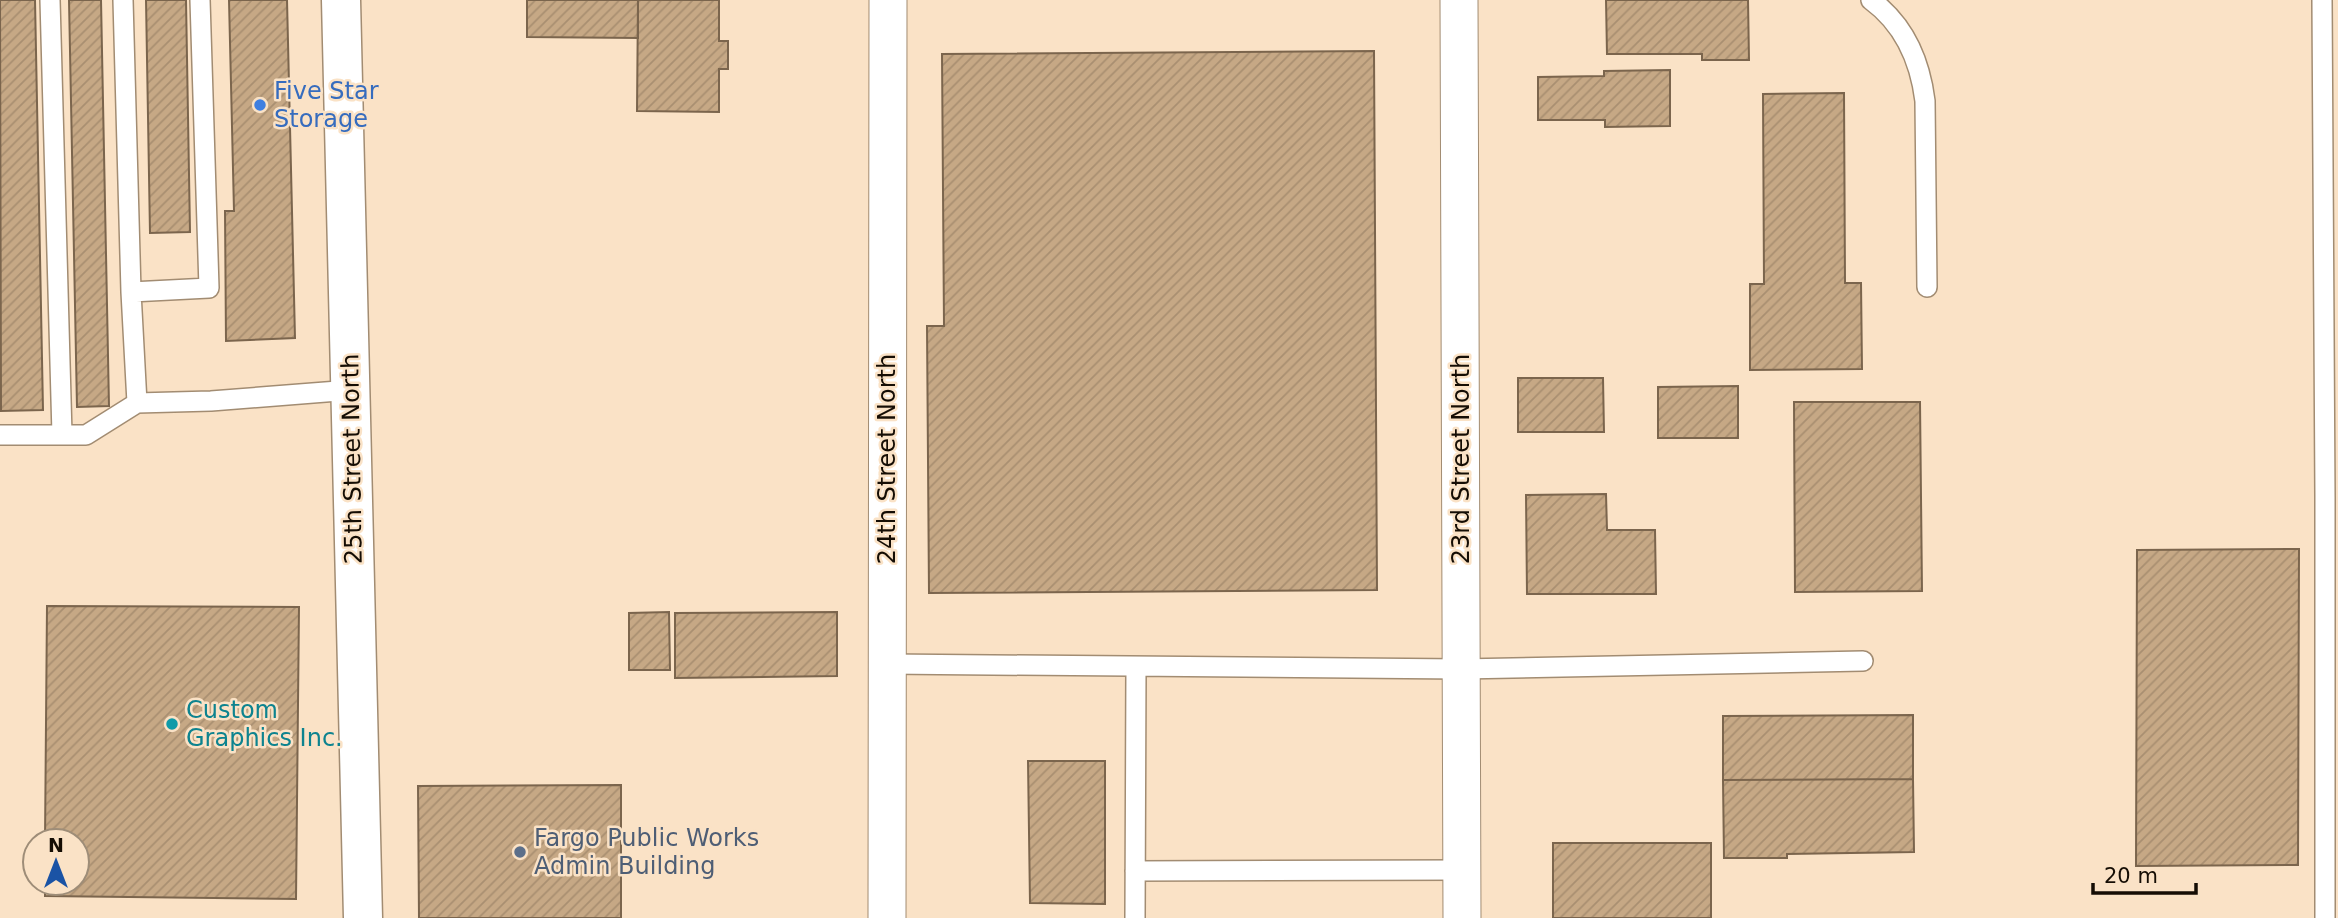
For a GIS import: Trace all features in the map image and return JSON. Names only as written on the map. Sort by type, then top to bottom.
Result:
[{"type":"main road","name":"25th Street North","points":[[341,0],[363,918]]},
{"type":"street","name":"24th Street North","points":[[887,918],[888,0]]},
{"type":"street","name":"23rd Street North","points":[[1459,0],[1462,918]]},
{"type":"lane","points":[[50,0],[62,435]]},
{"type":"lane","points":[[123,0],[131,292],[137,403]]},
{"type":"lane","points":[[131,292],[209,288],[200,0]]},
{"type":"lane","points":[[1871,0],[1883,9],[1897,26],[1913,51],[1922,75],[1925,101],[1927,287]]},
{"type":"lane","points":[[2322,0],[2325,918]]},
{"type":"lane","points":[[0,435],[86,435],[137,403],[211,401],[351,390]]},
{"type":"lane","points":[[887,664],[1461,669],[1863,661]]},
{"type":"lane","points":[[1135,918],[1136,667]]},
{"type":"lane","points":[[1135,871],[1462,870]]},
{"type":"building","points":[[0,0],[35,0],[43,410],[1,411]]},
{"type":"building","points":[[69,0],[101,0],[109,406],[77,407]]},
{"type":"building","points":[[146,0],[186,0],[190,232],[150,233]]},
{"type":"building","name":"Five Star Storage","points":[[229,0],[287,0],[295,338],[226,341],[225,211],[234,211]]},
{"type":"building","points":[[527,0],[638,0],[638,38],[527,37]]},
{"type":"building","points":[[638,0],[719,0],[719,41],[728,41],[728,69],[719,69],[719,112],[637,111]]},
{"type":"building","points":[[1606,0],[1748,0],[1749,60],[1702,60],[1702,54],[1607,54]]},
{"type":"building","points":[[1374,51],[1377,590],[929,593],[927,326],[944,326],[942,54]]},
{"type":"building","points":[[1670,70],[1670,126],[1605,127],[1605,120],[1538,120],[1538,77],[1604,76],[1604,71]]},
{"type":"building","points":[[1844,93],[1845,283],[1861,283],[1862,369],[1750,370],[1750,284],[1764,284],[1763,94]]},
{"type":"building","points":[[1518,378],[1603,378],[1604,432],[1518,432]]},
{"type":"building","points":[[1738,386],[1738,438],[1658,438],[1658,387]]},
{"type":"building","points":[[1794,402],[1920,402],[1922,591],[1795,592]]},
{"type":"building","points":[[1606,494],[1607,530],[1655,530],[1656,594],[1527,594],[1526,495]]},
{"type":"building","points":[[2299,549],[2298,865],[2136,866],[2137,550]]},
{"type":"building","name":"Custom Graphics Inc.","points":[[47,606],[299,607],[296,899],[91,897],[91,827],[45,827]]},
{"type":"building","points":[[669,612],[670,670],[629,670],[629,613]]},
{"type":"building","points":[[837,612],[837,676],[675,678],[675,613]]},
{"type":"building","points":[[1913,715],[1913,779],[1723,780],[1723,716]]},
{"type":"building","points":[[1028,761],[1105,761],[1105,904],[1030,903]]},
{"type":"building","points":[[1913,779],[1914,852],[1724,858],[1723,780]]},
{"type":"building","name":"Fargo Public Works Admin Building","points":[[621,785],[621,918],[419,918],[418,786]]},
{"type":"building","points":[[1553,843],[1711,843],[1711,918],[1553,918]]},
{"type":"place","name":"Five Star Storage","points":[[260,105]]},
{"type":"place","name":"Custom Graphics Inc.","points":[[172,724]]},
{"type":"place","name":"Fargo Public Works Admin Building","points":[[520,852]]}]
